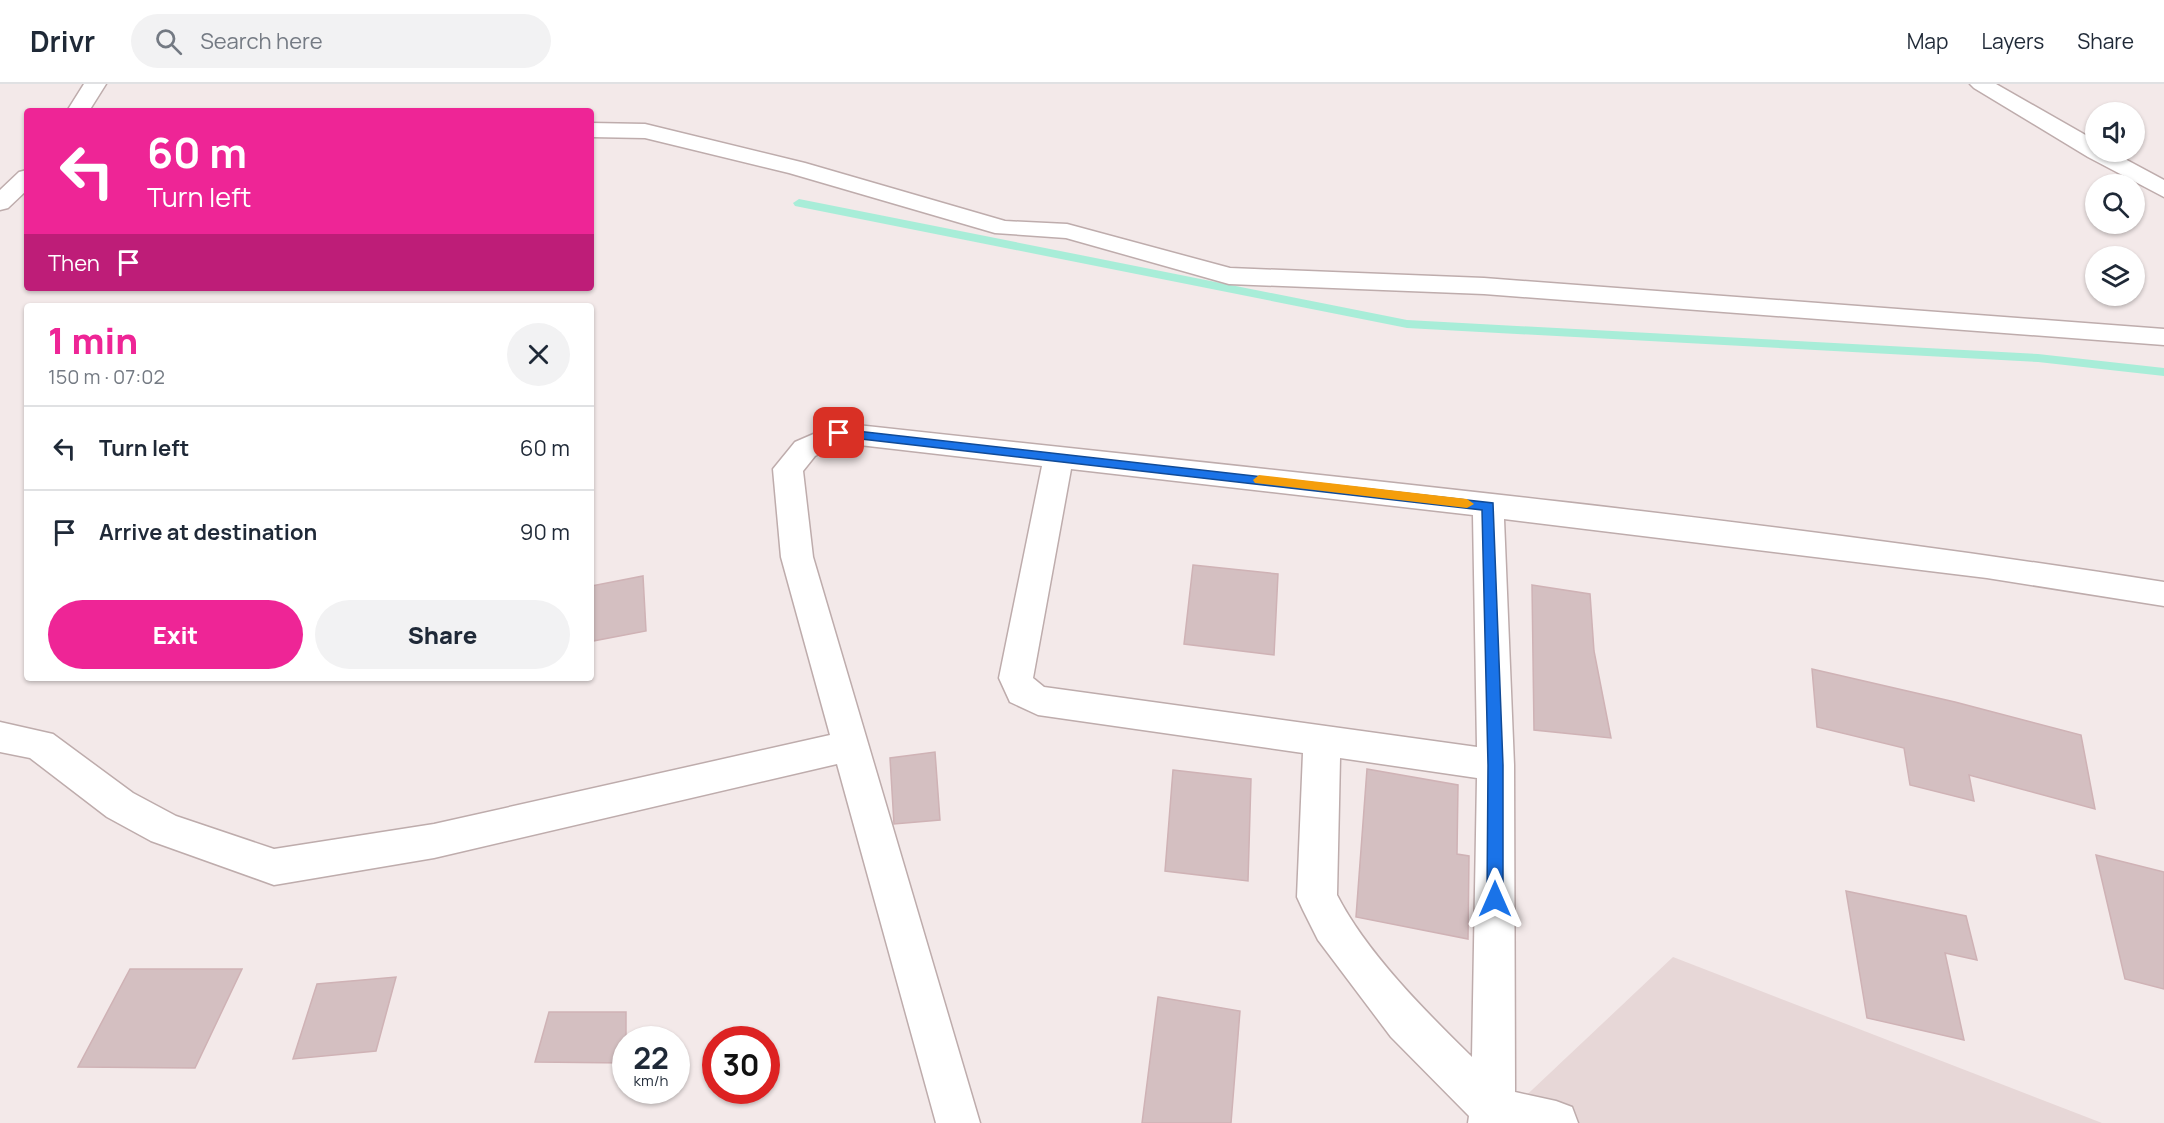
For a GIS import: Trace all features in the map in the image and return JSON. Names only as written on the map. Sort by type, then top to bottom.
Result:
[{"type":"street","points":[[80,108],[95,84]]},
{"type":"street","points":[[1981,84],[2085,145]]},
{"type":"street","points":[[594,130],[645,131],[797,168],[1004,228],[1066,231],[1229,276],[1508,287],[2164,338]]},
{"type":"street","points":[[2115,162],[2164,190]]},
{"type":"street","points":[[0,203],[24,180]]},
{"type":"street","points":[[958,1123],[797,557],[788,469],[805,449],[839,433],[1059,456],[1987,566],[2164,594]]},
{"type":"street","points":[[1059,456],[1016,678],[1022,692],[1038,701],[1496,765]]},
{"type":"street","points":[[1488,506],[1496,765],[1491,1116]]},
{"type":"street","points":[[0,737],[40,745],[74,767],[120,805],[164,829],[274,867],[434,841],[852,745]]},
{"type":"street","points":[[1322,740],[1317,897],[1332,927],[1406,1022],[1491,1116],[1556,1123]]},
{"type":"shaded area","points":[[1673,957],[2102,1123],[1497,1123]]},
{"type":"building","points":[[1193,565],[1278,574],[1274,655],[1184,644]]},
{"type":"building","points":[[643,576],[646,631],[594,641],[594,585]]},
{"type":"building","points":[[1532,585],[1590,594],[1594,651],[1611,738],[1534,730]]},
{"type":"building","points":[[1812,669],[1955,702],[2081,735],[2095,809],[1969,775],[1974,801],[1910,785],[1904,748],[1817,727]]},
{"type":"building","points":[[935,752],[940,820],[894,824],[890,758]]},
{"type":"building","points":[[1367,769],[1458,785],[1457,854],[1469,856],[1468,939],[1356,917]]},
{"type":"building","points":[[1173,770],[1251,779],[1248,881],[1165,871]]},
{"type":"building","points":[[2096,855],[2164,872],[2164,989],[2125,979]]},
{"type":"building","points":[[1846,891],[1966,916],[1977,960],[1945,953],[1964,1040],[1867,1018]]},
{"type":"building","points":[[130,969],[242,969],[195,1068],[78,1067]]},
{"type":"building","points":[[396,977],[376,1051],[293,1059],[317,984]]},
{"type":"building","points":[[1158,997],[1240,1011],[1231,1123],[1142,1123]]},
{"type":"building","points":[[549,1012],[626,1012],[626,1026],[612,1026],[612,1063],[535,1062]]},
{"type":"waterway","points":[[799,203],[1407,324],[2038,358],[2164,372]]},
{"type":"slow traffic","points":[[1259,480],[1467,504]]},
{"type":"route","points":[[839,433],[1488,506],[1496,765],[1495,899]]}]
